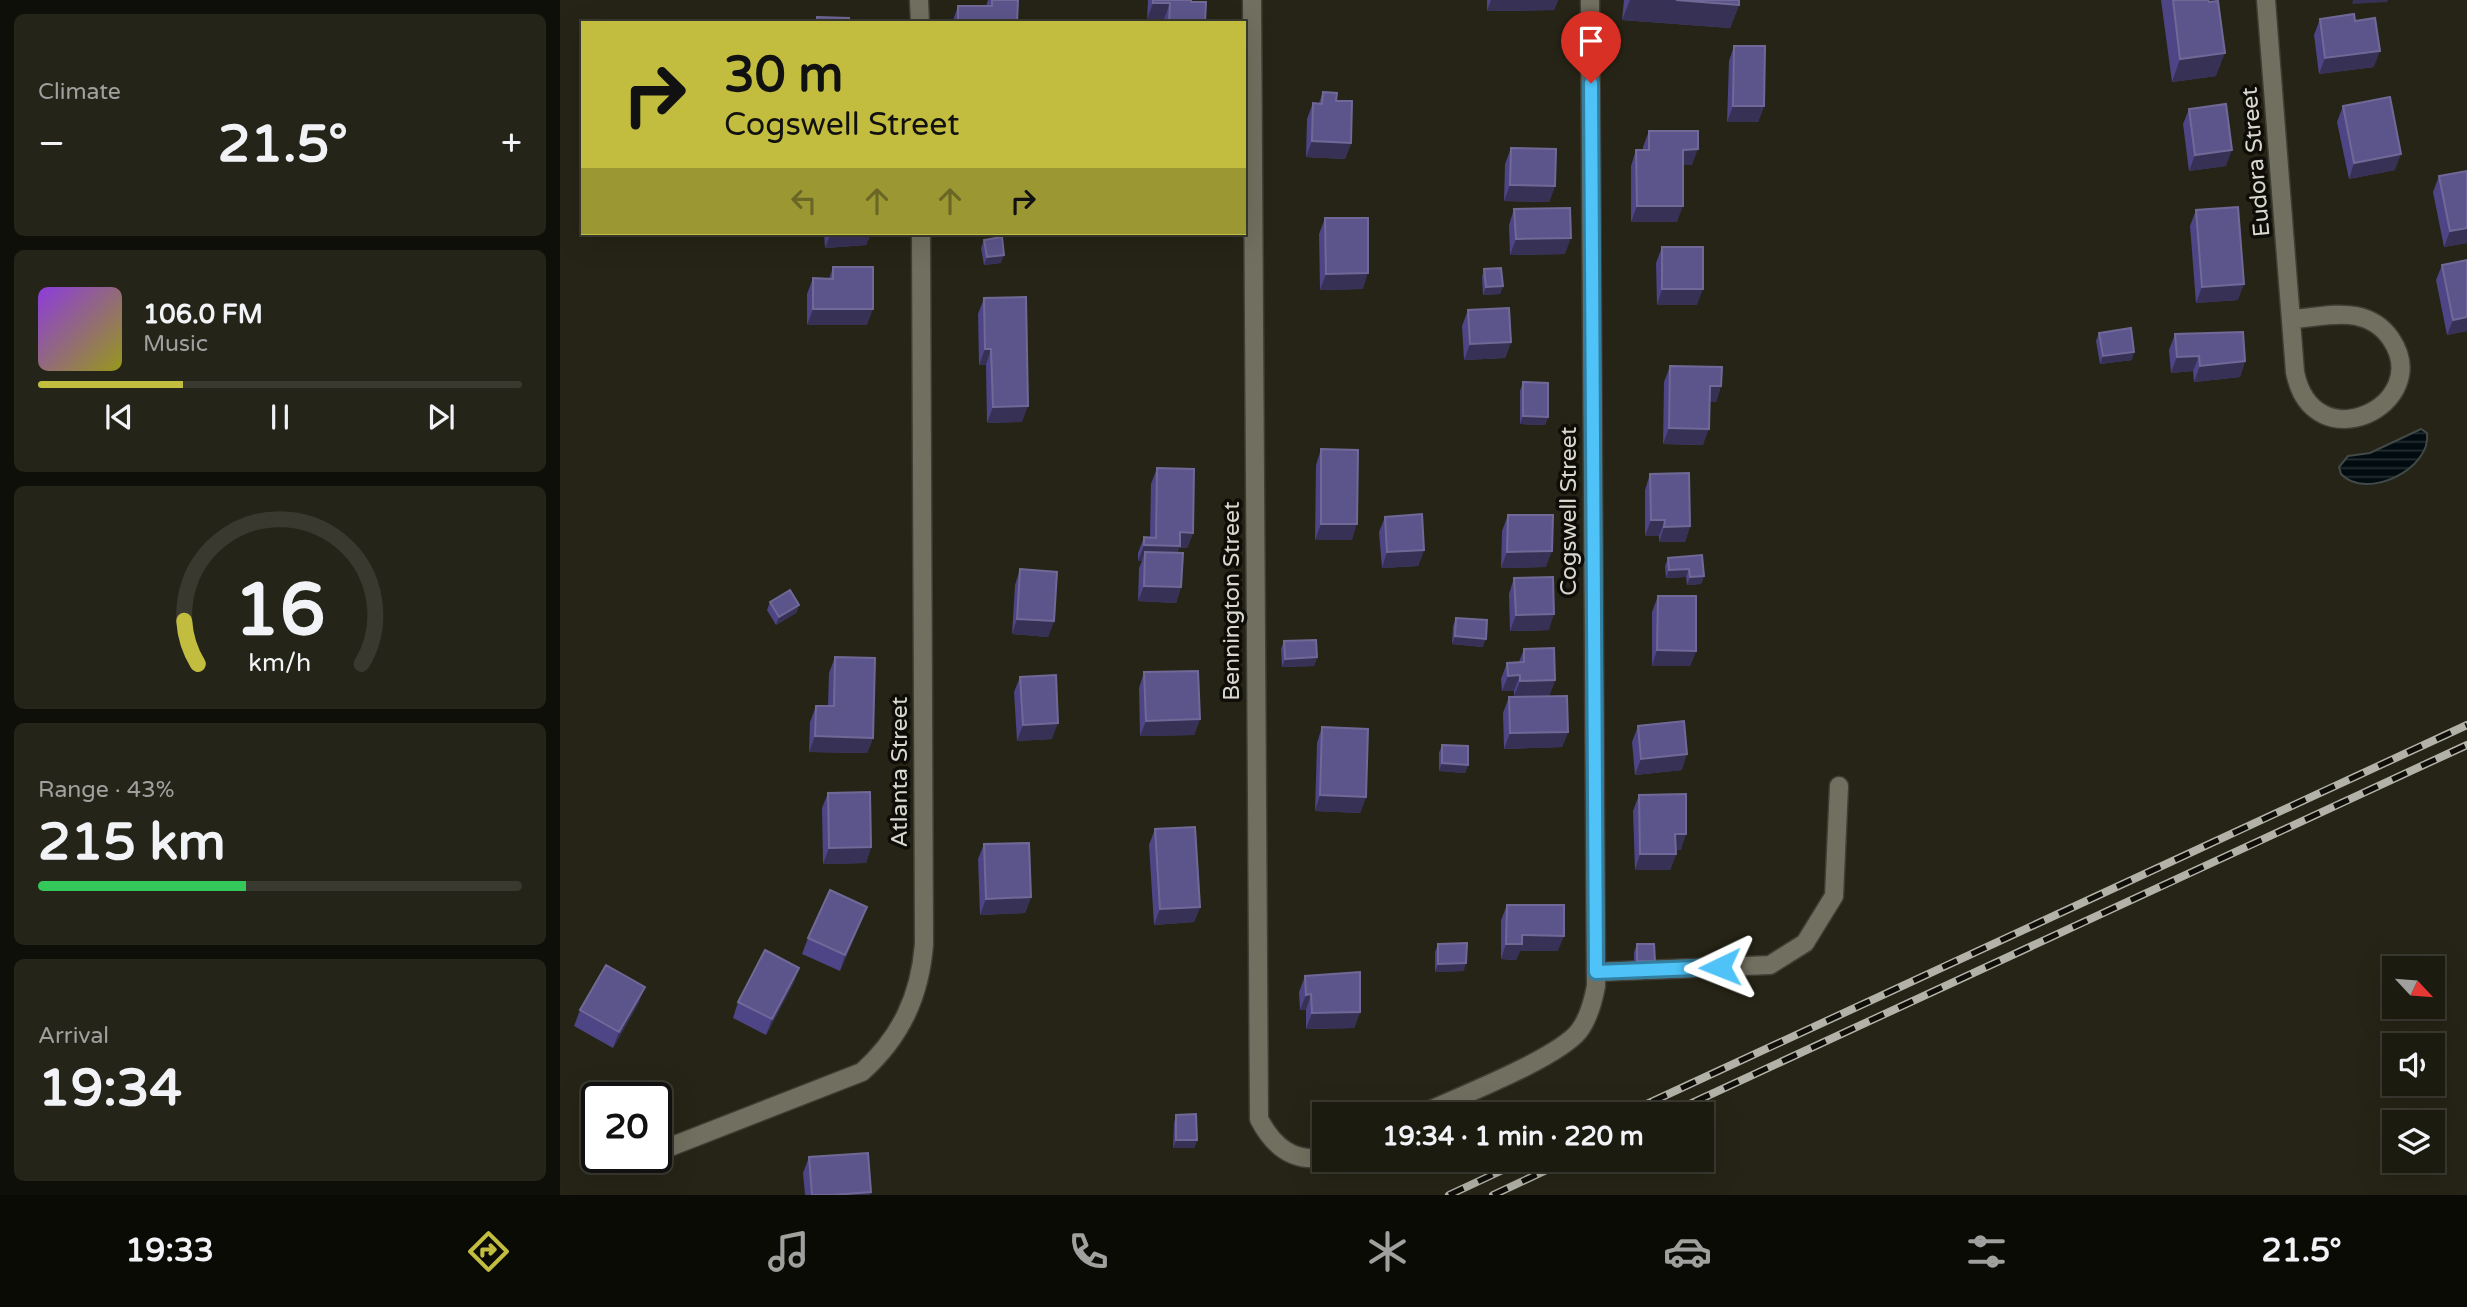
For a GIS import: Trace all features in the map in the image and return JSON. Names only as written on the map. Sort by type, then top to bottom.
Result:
[{"type":"street","points":[[919,0],[920,21]]},
{"type":"street","name":"Bennington Street","points":[[1252,0],[1259,1119],[1269,1138],[1284,1150],[1301,1158],[1312,1158]]},
{"type":"street","name":"Cogswell Street","points":[[1447,1102],[1557,1050],[1578,1033],[1593,1003],[1596,972],[1590,0]]},
{"type":"street","name":"Eudora Street","points":[[2266,0],[2297,383],[2309,403],[2329,416],[2354,419],[2366,416],[2386,401],[2398,379],[2398,355],[2393,343],[2377,324],[2355,316],[2292,320]]},
{"type":"street","name":"Atlanta Street","points":[[672,1146],[862,1072],[882,1054],[914,1000],[922,970],[924,944],[920,235]]},
{"type":"street","points":[[1596,972],[1770,965],[1805,943],[1834,896],[1839,786]]},
{"type":"shaded area","points":[[2421,429],[2427,433],[2426,446],[2409,469],[2395,477],[2366,484],[2352,481],[2341,474],[2339,467],[2348,456],[2370,453]]},
{"type":"building","points":[[992,0],[1018,0],[1017,21],[958,21],[958,6],[992,6]]},
{"type":"building","points":[[1153,0],[1206,2],[1205,21],[1169,21],[1170,3],[1153,3]]},
{"type":"building","points":[[1676,0],[1739,0],[1739,5]]},
{"type":"building","points":[[2173,0],[2218,1],[2225,53],[2180,59]]},
{"type":"building","points":[[2354,14],[2355,21],[2375,18],[2380,51],[2325,58],[2320,19]]},
{"type":"building","points":[[817,17],[849,18],[849,21],[817,21]]},
{"type":"building","points":[[1734,46],[1765,46],[1764,106],[1733,106]]},
{"type":"building","points":[[1323,92],[1337,93],[1336,101],[1352,101],[1351,143],[1312,141],[1313,103],[1322,104]]},
{"type":"building","points":[[2390,97],[2401,154],[2354,163],[2343,106]]},
{"type":"building","points":[[2226,104],[2232,150],[2195,155],[2189,109]]},
{"type":"building","points":[[1649,131],[1698,131],[1698,149],[1683,150],[1683,206],[1637,206],[1636,150],[1649,150]]},
{"type":"building","points":[[1511,148],[1556,149],[1555,186],[1510,185]]},
{"type":"building","points":[[2467,171],[2467,228],[2450,231],[2439,176]]},
{"type":"building","points":[[2238,207],[2244,284],[2202,287],[2196,210]]},
{"type":"building","points":[[1570,208],[1571,238],[1516,239],[1514,209]]},
{"type":"building","points":[[1325,218],[1368,218],[1368,273],[1326,274]]},
{"type":"building","points":[[1002,237],[1004,255],[987,257],[984,240]]},
{"type":"building","points":[[1662,247],[1703,247],[1703,289],[1662,289]]},
{"type":"building","points":[[2467,260],[2467,317],[2453,320],[2442,265]]},
{"type":"building","points":[[833,267],[873,267],[873,309],[813,309],[813,278],[833,279]]},
{"type":"building","points":[[1501,268],[1503,286],[1486,287],[1484,269]]},
{"type":"building","points":[[1026,297],[1028,406],[993,407],[991,349],[985,349],[984,298]]},
{"type":"building","points":[[1509,308],[1511,342],[1470,344],[1468,310]]},
{"type":"building","points":[[2131,328],[2134,352],[2103,356],[2099,333]]},
{"type":"building","points":[[2243,332],[2245,361],[2200,366],[2199,356],[2177,357],[2175,334]]},
{"type":"building","points":[[1670,366],[1722,367],[1721,386],[1710,386],[1709,429],[1669,428]]},
{"type":"building","points":[[1523,382],[1548,383],[1548,417],[1523,416]]},
{"type":"building","points":[[1321,449],[1358,450],[1357,524],[1321,524]]},
{"type":"building","points":[[1157,468],[1194,469],[1193,533],[1180,532],[1180,546],[1144,545],[1144,537],[1156,538]]},
{"type":"building","points":[[1689,473],[1690,526],[1664,527],[1665,520],[1651,520],[1650,474]]},
{"type":"building","points":[[1422,514],[1424,550],[1387,552],[1385,517]]},
{"type":"building","points":[[1508,515],[1553,515],[1552,551],[1507,552]]},
{"type":"building","points":[[1145,552],[1183,553],[1181,587],[1144,586]]},
{"type":"building","points":[[1702,555],[1704,576],[1690,577],[1689,569],[1669,570],[1668,558]]},
{"type":"building","points":[[1020,569],[1057,572],[1054,621],[1017,619]]},
{"type":"building","points":[[1553,577],[1554,614],[1516,615],[1514,578]]},
{"type":"building","points":[[790,590],[799,605],[779,617],[770,602]]},
{"type":"building","points":[[1658,596],[1696,596],[1696,651],[1657,650]]},
{"type":"building","points":[[1456,618],[1487,620],[1486,639],[1455,636]]},
{"type":"building","points":[[1316,640],[1317,657],[1285,659],[1284,641]]},
{"type":"building","points":[[1554,648],[1555,680],[1520,681],[1520,675],[1508,676],[1507,663],[1524,662],[1524,649]]},
{"type":"building","points":[[835,657],[875,658],[873,738],[815,736],[816,706],[834,706]]},
{"type":"building","points":[[1198,671],[1200,719],[1146,721],[1144,672]]},
{"type":"building","points":[[1056,675],[1058,723],[1023,725],[1020,677]]},
{"type":"building","points":[[1567,696],[1568,732],[1510,733],[1509,697]]},
{"type":"building","points":[[1684,721],[1687,754],[1641,759],[1638,726]]},
{"type":"building","points":[[1322,727],[1368,729],[1366,797],[1320,795]]},
{"type":"building","points":[[1442,745],[1468,746],[1468,765],[1442,763]]},
{"type":"building","points":[[870,792],[871,847],[829,848],[828,793]]},
{"type":"building","points":[[1686,794],[1686,834],[1675,834],[1676,854],[1640,854],[1639,795]]},
{"type":"building","points":[[1195,827],[1200,907],[1160,909],[1155,829]]},
{"type":"building","points":[[1029,843],[1031,897],[986,899],[984,844]]},
{"type":"building","points":[[830,890],[867,907],[845,955],[808,938]]},
{"type":"building","points":[[1507,905],[1564,905],[1564,936],[1522,935],[1522,944],[1506,944]]},
{"type":"building","points":[[1467,943],[1466,963],[1438,964],[1438,944]]},
{"type":"building","points":[[1637,944],[1654,944],[1655,961],[1637,961]]},
{"type":"building","points":[[765,950],[799,968],[772,1019],[738,1002]]},
{"type":"building","points":[[606,965],[645,987],[619,1032],[580,1010]]},
{"type":"building","points":[[1360,972],[1360,1012],[1312,1013],[1311,994],[1306,995],[1305,976]]},
{"type":"building","points":[[1196,1114],[1197,1140],[1176,1140],[1176,1115]]},
{"type":"building","points":[[868,1153],[871,1192],[812,1195],[809,1157]]},
{"type":"railway","points":[[1651,1102],[2467,725]]},
{"type":"railway","points":[[1694,1102],[2467,745]]},
{"type":"railway","points":[[1449,1195],[1498,1172]]},
{"type":"railway","points":[[1493,1195],[1542,1172]]},
{"type":"route","points":[[1591,83],[1596,972],[1720,967]]}]
